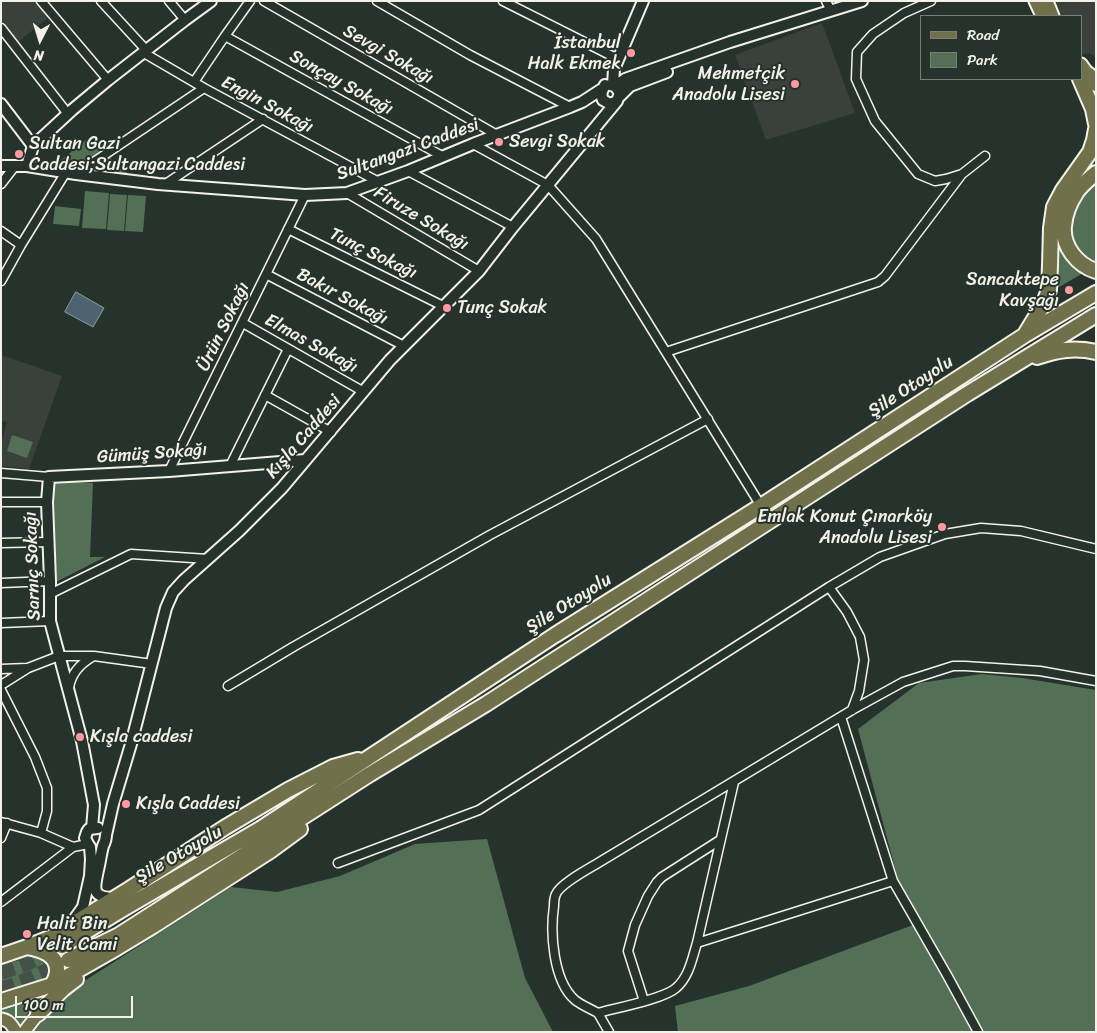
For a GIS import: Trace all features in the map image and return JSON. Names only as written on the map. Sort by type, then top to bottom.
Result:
[{"type":"highway","points":[[1087,77],[1096,98]]},
{"type":"highway","points":[[1087,77],[1096,124]]},
{"type":"highway","points":[[1025,335],[1043,305],[1048,290],[1051,228],[1054,208],[1063,190],[1090,152],[1096,129]]},
{"type":"highway","points":[[1096,173],[1076,192],[1067,210],[1064,227],[1070,252],[1080,264],[1096,271]]},
{"type":"highway","name":"Şile Otoyolu","points":[[62,946],[123,908],[260,830],[555,635],[761,506],[1025,335],[1096,293]]},
{"type":"highway","name":"Şile Otoyolu","points":[[68,960],[119,935],[370,774],[486,704],[1010,367],[1096,315]]},
{"type":"highway","points":[[1010,367],[1051,352],[1063,350],[1096,352]]},
{"type":"highway","points":[[1,956],[52,936],[288,790],[332,767],[370,756]]},
{"type":"highway","points":[[1,1001],[52,985],[153,926],[277,846],[370,774]]},
{"type":"highway","points":[[27,947],[42,950],[54,958],[56,963],[57,971],[38,1014]]},
{"type":"highway","points":[[38,1014],[63,989],[110,952]]},
{"type":"main road","points":[[1035,1],[1042,15]]},
{"type":"main road","points":[[1046,1],[1053,15]]},
{"type":"main road","points":[[24,1032],[38,1014]]},
{"type":"main road","points":[[1,1019],[11,1024],[16,1032]]},
{"type":"street","points":[[42,1],[108,80]]},
{"type":"street","name":"Engin Sokağı","points":[[101,1],[145,52],[204,88],[377,181]]},
{"type":"street","points":[[169,1],[185,20]]},
{"type":"street","points":[[27,166],[33,146],[68,114],[108,80],[211,1]]},
{"type":"street","points":[[194,82],[250,1]]},
{"type":"street","name":"Sevgi Sokağı","points":[[264,1],[497,135]]},
{"type":"street","points":[[377,1],[470,55],[570,107]]},
{"type":"street","points":[[503,1],[618,59]]},
{"type":"street","points":[[826,1],[831,11]]},
{"type":"street","name":"Sultangazi Caddesi","points":[[1,166],[27,166],[164,185],[305,195],[346,193],[725,49],[730,42],[862,1]]},
{"type":"street","points":[[931,1],[904,13],[872,34],[857,52],[856,79],[875,121],[918,174],[935,181],[962,174]]},
{"type":"street","points":[[610,93],[614,69],[641,2]]},
{"type":"street","points":[[1,28],[68,114]]},
{"type":"street","name":"Sonçay Sokağı","points":[[225,36],[442,156]]},
{"type":"street","points":[[1,282],[21,244],[71,173],[204,88]]},
{"type":"street","name":"Kışla Caddesi","points":[[115,898],[106,898],[98,895],[95,889],[95,882],[113,804],[131,744],[166,608],[173,592],[276,494],[331,432],[390,360],[479,271],[596,126],[610,93]]},
{"type":"street","points":[[1,104],[33,146]]},
{"type":"street","points":[[164,185],[263,119]]},
{"type":"street","points":[[473,144],[548,184],[596,239],[761,506]]},
{"type":"street","points":[[666,352],[878,282],[885,276],[962,174],[985,156]]},
{"type":"street","points":[[1,184],[15,166]]},
{"type":"street","points":[[408,171],[513,227]]},
{"type":"street","name":"Firuze Sokağı","points":[[346,193],[479,271]]},
{"type":"street","name":"Ürün Sokağı","points":[[169,471],[305,195]]},
{"type":"street","name":"Tunç Sokağı","points":[[288,229],[444,306]]},
{"type":"street","points":[[1,231],[21,244]]},
{"type":"street","name":"Bakır Sokağı","points":[[266,274],[404,346]]},
{"type":"street","name":"Elmas Sokağı","points":[[243,323],[364,392]]},
{"type":"street","points":[[230,466],[288,349]]},
{"type":"street","points":[[265,395],[331,432]]},
{"type":"street","points":[[228,686],[490,535],[708,419]]},
{"type":"street","name":"Gümüş Sokağı","points":[[1,473],[49,477],[169,471],[305,460]]},
{"type":"street","name":"Sarnıç Sokağı","points":[[49,477],[47,502],[50,621],[82,741],[94,805],[92,828]]},
{"type":"street","points":[[1,502],[47,502]]},
{"type":"street","points":[[338,863],[479,810],[829,587],[880,558],[945,534],[981,528],[1021,531],[1096,549]]},
{"type":"street","points":[[1,543],[49,542]]},
{"type":"street","points":[[50,594],[131,554],[208,559]]},
{"type":"street","points":[[1,583],[50,581]]},
{"type":"street","points":[[829,587],[847,612],[860,637],[864,660],[859,691],[852,710]]},
{"type":"street","points":[[1,623],[50,621]]},
{"type":"street","points":[[1,685],[28,668],[59,656],[94,656],[152,664]]},
{"type":"street","points":[[69,692],[70,682],[74,673],[83,662],[94,656]]},
{"type":"street","points":[[609,1032],[598,1013],[575,1001],[564,987],[556,961],[552,919],[556,894],[566,883],[852,710],[903,682],[953,666],[1040,672],[1096,681]]},
{"type":"street","points":[[1,669],[28,668]]},
{"type":"street","points":[[1,690],[35,756],[47,788],[47,811],[41,833]]},
{"type":"street","points":[[841,717],[893,881],[978,1032]]},
{"type":"street","points":[[598,1013],[665,995],[675,989],[684,979],[691,965],[697,943],[734,782]]},
{"type":"street","points":[[94,805],[104,809],[109,808],[113,804]]},
{"type":"street","points":[[1,838],[3,822],[41,833],[73,847]]},
{"type":"street","points":[[1,902],[73,847],[89,845],[97,848],[105,840],[104,831],[99,828],[89,829],[85,838],[89,845],[91,859],[90,876],[83,907],[78,916],[67,927]]},
{"type":"street","points":[[644,1001],[628,951],[635,926],[648,896],[662,878],[720,840]]},
{"type":"street","points":[[697,943],[893,881]]},
{"type":"shaded area","points":[[1,1],[36,1],[49,17],[18,42],[1,22]]},
{"type":"shaded area","points":[[1054,1],[1096,1],[1096,57],[1089,53],[1082,55],[1082,15],[1061,15]]},
{"type":"shaded area","name":"Mehmetçik Anadolu Lisesi","points":[[822,23],[855,113],[766,140],[735,55]]},
{"type":"shaded area","points":[[1,355],[62,376],[29,469],[1,466],[1,444],[7,422],[1,421]]},
{"type":"green space","points":[[91,136],[102,152],[75,169],[55,165]]},
{"type":"green space","points":[[108,156],[132,177],[87,171]]},
{"type":"green space","points":[[1096,180],[1096,267],[1073,246],[1069,223],[1081,195]]},
{"type":"green space","points":[[85,191],[109,193],[106,229],[82,228]]},
{"type":"green space","points":[[110,194],[127,195],[124,231],[107,230]]},
{"type":"green space","points":[[128,195],[146,196],[143,232],[125,231]]},
{"type":"green space","points":[[55,206],[81,209],[79,226],[53,224]]},
{"type":"green space","points":[[1055,236],[1059,236],[1085,272],[1054,290],[1056,295],[1052,299]]},
{"type":"green space","points":[[12,435],[33,442],[27,458],[7,451]]},
{"type":"green space","points":[[51,481],[93,483],[90,557],[105,557],[52,584]]},
{"type":"green space","points":[[982,674],[1022,678],[1096,690],[1096,1032],[678,1032],[675,1006],[749,986],[921,922],[899,883],[858,729],[919,683]]},
{"type":"green space","points":[[487,839],[525,978],[553,1032],[34,1032],[61,996],[231,887],[277,892],[340,876],[415,844]]},
{"type":"green space","points":[[31,956],[41,958],[48,963],[47,975],[42,982],[1,996],[1,966]]},
{"type":"green space","points":[[36,997],[20,1029],[12,1019],[1,1014],[1,1008]]},
{"type":"water","points":[[76,292],[104,308],[93,327],[65,312]]},
{"type":"tunnel","points":[[1,973],[29,963],[62,946]]},
{"type":"tunnel","points":[[1,989],[65,962]]},
{"type":"place","name":"İstanbul Halk Ekmek","points":[[631,53]]},
{"type":"place","name":"Mehmetçik Anadolu Lisesi","points":[[795,84]]},
{"type":"place","name":"Sevgi Sokak","points":[[499,142]]},
{"type":"place","name":"Sultan Gazi Caddesi;Sultangazi Caddesi","points":[[19,154]]},
{"type":"place","name":"Sancaktepe Kavşağı","points":[[1069,290]]},
{"type":"place","name":"Tunç Sokak","points":[[447,308]]},
{"type":"place","name":"Emlak Konut Çınarköy Anadolu Lisesi","points":[[942,527]]},
{"type":"place","name":"Kışla caddesi","points":[[80,737]]},
{"type":"place","name":"Kışla Caddesi","points":[[126,804]]},
{"type":"place","name":"Halit Bin Velit Cami","points":[[27,934]]}]
